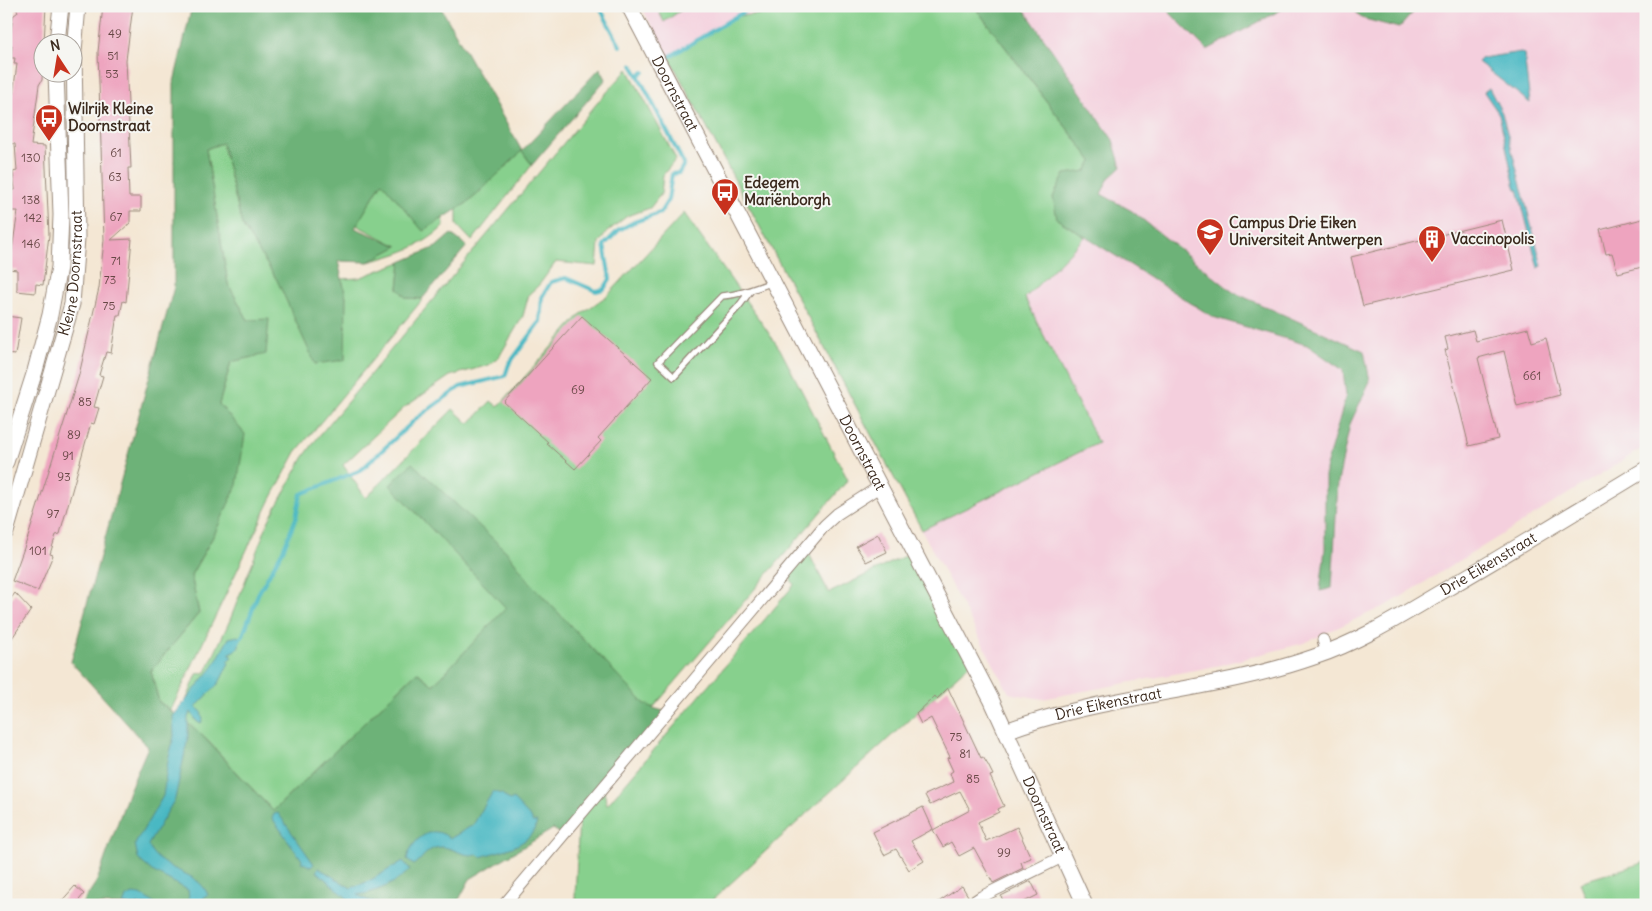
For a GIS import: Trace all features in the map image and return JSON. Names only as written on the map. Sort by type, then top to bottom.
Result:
[{"type":"street","points":[[58,32],[62,6]]},
{"type":"street","name":"Kleine Doornstraat","points":[[6,532],[72,304],[77,238],[74,51],[78,6]]},
{"type":"street","name":"Doornstraat","points":[[629,6],[1006,731],[1085,905]]},
{"type":"street","name":"Kleine Doornstraat","points":[[6,462],[36,371],[50,316],[59,267],[61,215],[56,82]]},
{"type":"street","name":"Drie Eikenstraat","points":[[1006,731],[1043,717],[1077,709],[1249,677],[1325,646],[1406,612],[1646,469]]},
{"type":"street","points":[[504,905],[825,525],[837,514],[879,487]]},
{"type":"street","points":[[969,905],[981,897],[1064,856]]},
{"type":"lane","points":[[58,149],[76,152]]},
{"type":"lane","points":[[751,290],[739,306],[674,377],[658,362],[722,296],[734,295],[773,282]]},
{"type":"shaded area","name":"Campus Drie Eiken Universiteit Antwerpen","points":[[641,6],[1646,6],[1646,446],[1391,603],[1304,643],[1216,666],[1042,699],[1009,693]]},
{"type":"green space","points":[[192,6],[440,6],[522,151],[470,201],[423,231],[382,182],[355,228],[398,246],[368,262],[338,261],[346,297],[345,360],[315,364],[277,280],[242,225],[222,143],[206,149],[228,284],[248,320],[269,319],[266,354],[231,362],[219,404],[245,434],[237,485],[215,533],[191,575],[199,613],[151,671],[159,702],[198,731],[273,811],[417,672],[433,685],[506,608],[390,485],[412,463],[507,552],[533,586],[644,703],[667,712],[563,835],[553,829],[470,879],[456,905],[81,905],[97,881],[129,791],[148,747],[71,662],[174,287],[174,82]]},
{"type":"green space","points":[[656,6],[687,6],[664,22]]},
{"type":"green space","points":[[762,6],[816,6],[765,14]]},
{"type":"green space","points":[[816,6],[974,6],[1092,161],[1057,219],[1085,237],[1025,298],[1098,443],[922,530],[669,57],[734,16],[765,14]]},
{"type":"green space","points":[[974,6],[1022,6],[1113,140],[1121,167],[1109,178],[1101,194],[1132,211],[1233,292],[1364,351],[1370,381],[1350,424],[1338,482],[1332,588],[1320,591],[1325,549],[1325,470],[1346,396],[1343,370],[1307,345],[1213,317],[1057,219],[1053,197],[1065,174],[1086,171],[1092,161]]},
{"type":"green space","points":[[1163,6],[1288,6],[1207,50]]},
{"type":"green space","points":[[1349,6],[1415,6],[1416,9],[1399,28],[1361,18]]},
{"type":"green space","points":[[600,68],[606,79],[532,165],[522,151]]},
{"type":"green space","points":[[628,69],[676,159],[663,175],[661,194],[650,208],[627,216],[607,232],[599,243],[597,266],[556,262],[539,285],[529,294],[523,316],[499,357],[489,365],[450,376],[405,407],[343,465],[366,498],[453,409],[469,424],[491,401],[498,407],[581,314],[608,295],[684,213],[780,349],[848,480],[653,708],[644,703],[436,682],[432,685],[417,672],[273,811],[207,740],[179,718],[197,674],[206,672],[230,620],[269,520],[303,458],[318,437],[598,102]]},
{"type":"green space","points":[[222,143],[242,225],[277,280],[346,297],[342,279],[359,278],[401,262],[398,288],[406,298],[423,299],[296,452],[270,501],[171,710],[159,702],[151,671],[199,613],[191,575],[215,533],[244,434],[219,404],[231,362],[248,320],[228,284],[206,149]]},
{"type":"green space","points":[[522,151],[532,165],[472,241],[457,225],[457,209],[470,201]]},
{"type":"green space","points":[[383,181],[423,230],[443,218],[444,226],[418,245],[368,262],[397,246],[356,225]]},
{"type":"green space","points":[[451,234],[467,246],[422,299],[406,298],[398,288],[401,262],[436,247]]},
{"type":"green space","points":[[806,548],[829,593],[913,552],[971,663],[707,905],[582,905],[575,898],[579,817],[603,787],[607,805],[794,585],[787,571]]},
{"type":"green space","points":[[1646,862],[1646,905],[1589,905],[1580,882]]},
{"type":"water","points":[[1521,52],[1524,54],[1530,103],[1478,62],[1482,58]]},
{"type":"water","points":[[1489,88],[1502,113],[1542,266],[1538,268],[1518,189],[1516,189],[1514,183],[1499,114],[1484,92]]},
{"type":"water","points":[[238,636],[241,639],[238,648],[229,654],[232,657],[227,661],[229,663],[219,683],[196,707],[201,711],[203,720],[201,723],[197,722],[191,712],[188,717],[188,738],[175,799],[148,845],[161,861],[188,875],[203,886],[208,895],[205,896],[202,905],[186,905],[189,899],[188,890],[152,871],[138,859],[135,844],[163,796],[174,736],[173,716],[213,667],[229,638]]},
{"type":"water","points":[[493,791],[502,794],[510,801],[513,799],[532,819],[532,822],[537,822],[534,831],[521,843],[481,857],[477,854],[466,854],[440,847],[429,851],[414,865],[407,860],[412,846],[428,833],[435,832],[451,838],[473,825]]},
{"type":"water","points":[[278,813],[314,864],[311,867],[301,862],[302,860],[272,818],[274,814]]},
{"type":"water","points":[[403,861],[410,869],[406,874],[379,889],[358,895],[386,905],[355,905],[316,871],[319,868],[351,888],[369,881]]},
{"type":"water","points":[[133,894],[141,895],[158,905],[123,905],[126,897]]},
{"type":"building","points":[[15,6],[46,6],[45,32],[32,32],[32,82],[41,82],[31,145],[45,146],[49,235],[43,285],[36,284],[35,293],[17,291],[17,270],[9,269],[18,211],[11,211],[12,190],[15,190],[13,172],[17,171],[15,144],[6,143],[6,93],[13,94],[17,64],[14,64],[15,58],[11,58],[12,45],[9,45],[13,16],[18,12]]},
{"type":"building","points":[[103,6],[133,6],[126,60],[131,168],[128,168],[129,197],[141,197],[141,211],[130,211],[130,223],[111,240],[132,239],[126,302],[123,301],[120,315],[117,315],[111,353],[106,352],[99,375],[103,376],[94,407],[99,408],[94,424],[91,423],[60,534],[56,535],[50,554],[53,555],[38,591],[12,581],[28,537],[79,375],[99,288],[104,240],[98,52]]},
{"type":"building","points":[[1646,218],[1646,266],[1618,273],[1612,253],[1606,254],[1600,230]]},
{"type":"building","name":"Vaccinopolis","points":[[1502,220],[1514,270],[1363,306],[1351,257]]},
{"type":"building","points":[[6,316],[21,318],[15,355],[6,354]]},
{"type":"building","points":[[582,316],[652,378],[598,438],[601,441],[575,469],[504,402]]},
{"type":"building","points":[[1528,328],[1532,342],[1546,338],[1560,395],[1517,406],[1504,351],[1478,358],[1498,439],[1469,446],[1445,350],[1448,349],[1445,337],[1473,330],[1476,341]]},
{"type":"building","points":[[878,534],[887,552],[866,562],[856,546]]},
{"type":"building","points":[[15,593],[31,610],[6,647],[6,605]]},
{"type":"building","points":[[948,688],[981,758],[983,757],[993,775],[990,776],[1004,806],[998,809],[999,812],[978,822],[986,841],[1017,827],[1031,858],[1021,862],[1023,868],[993,883],[974,848],[959,856],[951,842],[943,847],[933,830],[970,810],[960,791],[930,805],[925,795],[953,782],[950,773],[953,771],[947,758],[950,757],[931,718],[921,724],[916,714],[935,696],[937,699]]},
{"type":"building","points":[[923,807],[933,829],[911,841],[924,861],[909,870],[896,849],[884,855],[873,832]]},
{"type":"building","points":[[1031,881],[1038,895],[1018,905],[1005,905],[1001,896]]},
{"type":"building","points":[[75,886],[84,894],[75,905],[58,905]]},
{"type":"building","points":[[962,886],[968,896],[962,905],[934,905]]},
{"type":"waterway","points":[[599,6],[620,46]]},
{"type":"waterway","points":[[669,57],[753,6]]},
{"type":"waterway","points":[[632,65],[638,75]]},
{"type":"waterway","points":[[238,642],[243,635],[258,594],[283,550],[296,518],[301,494],[361,470],[417,418],[460,387],[505,376],[509,364],[540,322],[542,297],[551,282],[566,278],[596,291],[604,289],[610,279],[604,245],[619,230],[634,222],[660,213],[668,200],[672,174],[679,173],[684,164],[638,75],[644,72]]},
{"type":"place","name":"Wilrijk Kleine Doornstraat","points":[[49,142]]},
{"type":"place","name":"Edegem Mariënborgh","points":[[725,216]]},
{"type":"place","name":"Campus Drie Eiken Universiteit Antwerpen","points":[[1210,256]]},
{"type":"place","name":"Vaccinopolis","points":[[1432,263]]}]
